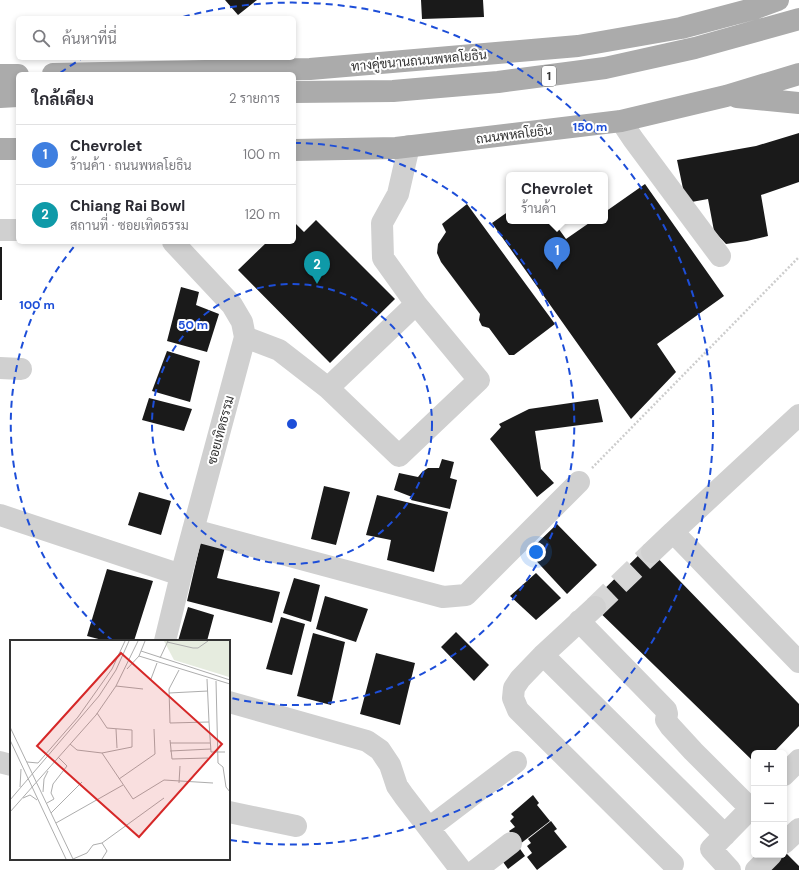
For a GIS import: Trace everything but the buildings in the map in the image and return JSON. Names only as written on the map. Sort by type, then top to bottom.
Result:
[{"type":"main road","name":"ทางคู่ขนานถนนพหลโยธิน","points":[[302,72],[578,46],[681,28],[756,8],[778,0]]},
{"type":"main road","name":"1","points":[[296,92],[393,91],[498,82],[605,68],[695,48],[799,19]]},
{"type":"main road","name":"ถนนพหลโยธิน","points":[[296,150],[396,148],[621,121],[726,96],[799,74]]},
{"type":"main road","points":[[0,75],[16,75]]},
{"type":"main road","points":[[0,96],[16,96]]},
{"type":"main road","points":[[726,96],[799,103]]},
{"type":"street","points":[[621,121],[720,256]]},
{"type":"street","points":[[175,244],[232,305],[242,322],[245,337],[279,350],[328,388],[399,456],[479,380],[416,304],[383,258],[382,223],[398,194],[409,146]]},
{"type":"street","points":[[0,230],[16,230]]},
{"type":"street","points":[[328,388],[416,304]]},
{"type":"street","name":"ซอยเทิดธรรม","points":[[165,640],[181,574],[245,337]]},
{"type":"street","points":[[652,552],[799,415]]},
{"type":"street","points":[[193,530],[443,597],[466,595],[579,482]]},
{"type":"street","points":[[0,515],[181,574]]},
{"type":"street","points":[[673,532],[799,662]]},
{"type":"street","points":[[673,864],[518,710],[513,698],[514,688],[520,679],[543,655],[587,614],[666,710],[666,720],[670,726],[697,755],[751,805]]},
{"type":"street","points":[[543,655],[725,835]]},
{"type":"street","points":[[230,702],[367,741],[380,750],[390,765],[398,786],[404,796],[461,870]]},
{"type":"street","points":[[787,772],[799,760]]},
{"type":"street","points":[[0,762],[10,765]]},
{"type":"street","points":[[429,828],[516,762]]},
{"type":"street","points":[[730,870],[711,849],[751,807]]},
{"type":"street","points":[[230,812],[296,826]]},
{"type":"street","points":[[787,840],[799,829]]},
{"type":"street","points":[[476,870],[511,843]]},
{"type":"street","points":[[756,870],[768,858]]},
{"type":"path","points":[[579,482],[799,257]]},
{"type":"tunnel","points":[[595,607],[652,552]]},
{"type":"place","name":"Chevrolet","points":[[557,270]]},
{"type":"place","name":"Chiang Rai Bowl","points":[[317,284]]}]
